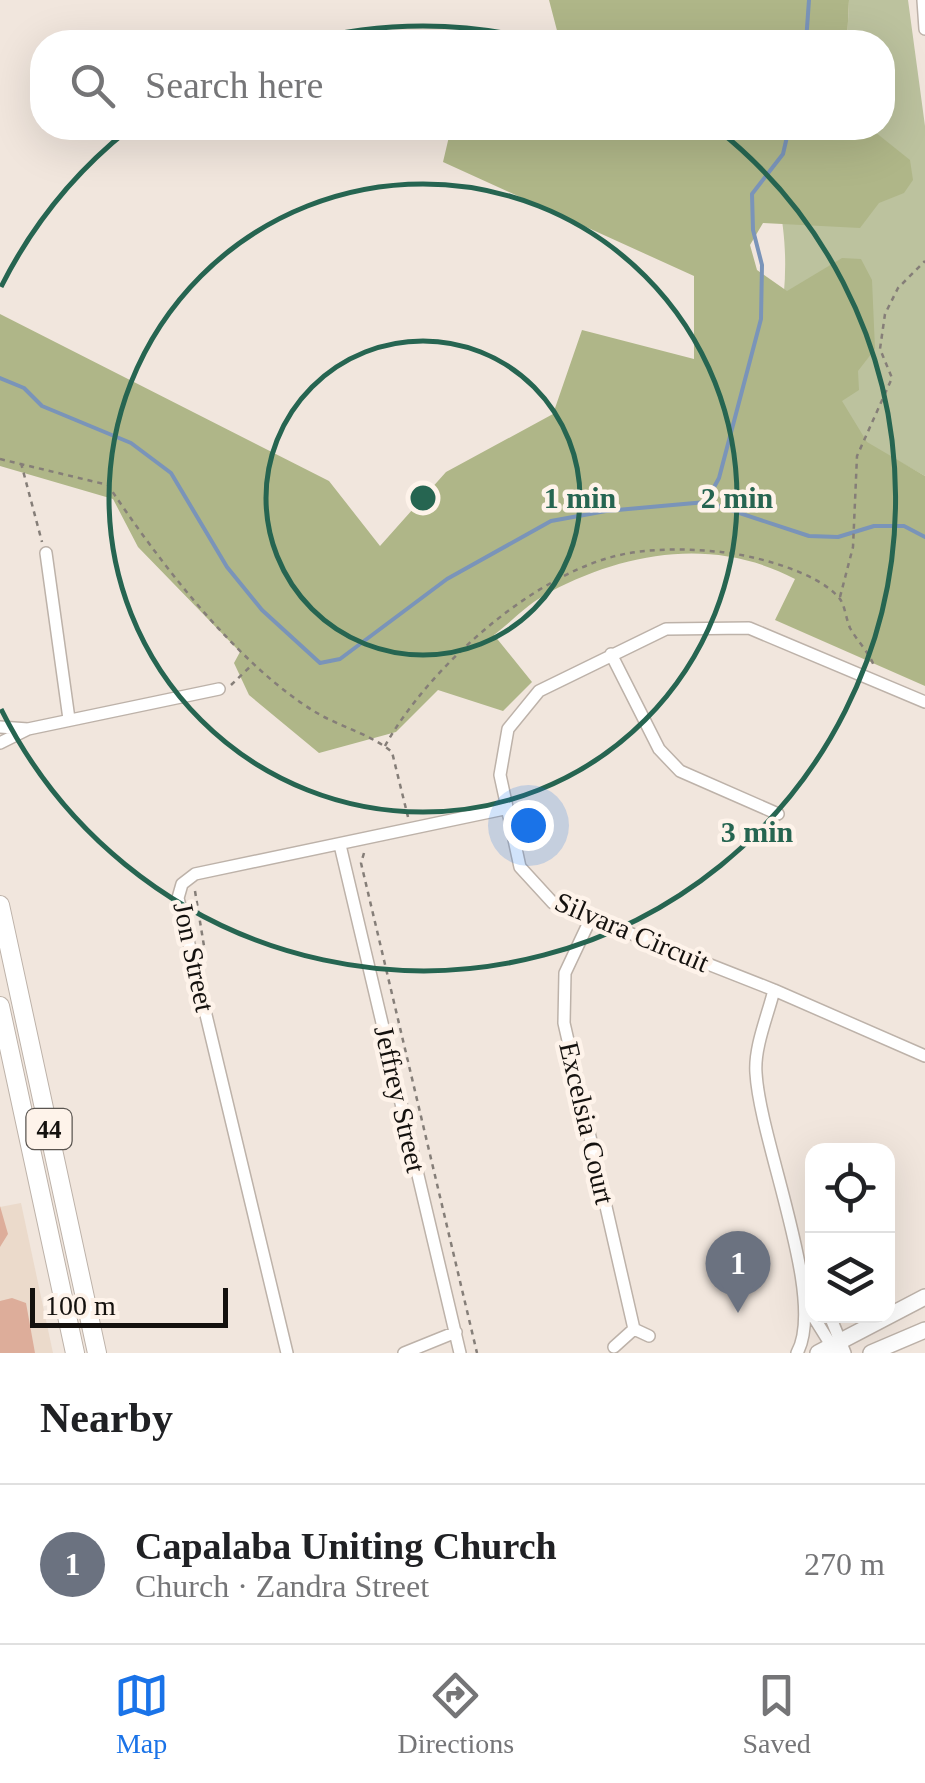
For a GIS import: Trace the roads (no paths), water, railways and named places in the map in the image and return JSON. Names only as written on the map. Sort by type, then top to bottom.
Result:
[{"type":"main road","name":"44","points":[[0,905],[97,1353]]},
{"type":"main road","name":"44","points":[[0,1006],[75,1353]]},
{"type":"main road","points":[[895,1313],[925,1297]]},
{"type":"main road","points":[[834,1349],[875,1323]]},
{"type":"main road","points":[[871,1353],[925,1330]]},
{"type":"street","points":[[924,6],[925,28]]},
{"type":"street","points":[[46,553],[70,719]]},
{"type":"street","name":"Silvara Circuit","points":[[925,702],[750,628],[666,629],[539,691],[508,729],[500,776],[504,810],[520,866],[536,889],[553,903],[774,990],[925,1056]]},
{"type":"street","points":[[610,654],[659,749],[680,771],[778,814]]},
{"type":"street","points":[[0,727],[28,728],[218,689]]},
{"type":"street","points":[[0,743],[28,728]]},
{"type":"street","name":"Jon Street","points":[[287,1353],[178,898],[182,884],[196,874],[340,845],[410,826],[504,810]]},
{"type":"street","name":"Jeffrey Street","points":[[340,845],[460,1353]]},
{"type":"street","name":"Excelsia Court","points":[[590,920],[565,974],[564,1022],[634,1328]]},
{"type":"street","points":[[774,990],[756,1068],[761,1121],[805,1265]]},
{"type":"street","points":[[797,1353],[807,1323]]},
{"type":"street","points":[[818,1323],[834,1349]]},
{"type":"street","points":[[831,1323],[834,1349]]},
{"type":"street","points":[[614,1347],[634,1328],[649,1336]]},
{"type":"street","points":[[404,1353],[456,1332]]},
{"type":"waterway","points":[[807,30],[809,0]]},
{"type":"waterway","points":[[706,502],[719,478],[761,319],[762,265],[753,230],[752,194],[783,154],[786,140]]},
{"type":"waterway","points":[[0,378],[24,388],[42,406],[131,443],[171,473],[227,567],[262,610],[320,663],[340,659],[447,579],[551,521],[606,511],[706,502],[809,536],[838,537],[874,526],[904,526],[925,537]]},
{"type":"place","name":"Capalaba Uniting Church","points":[[738,1313]]}]
